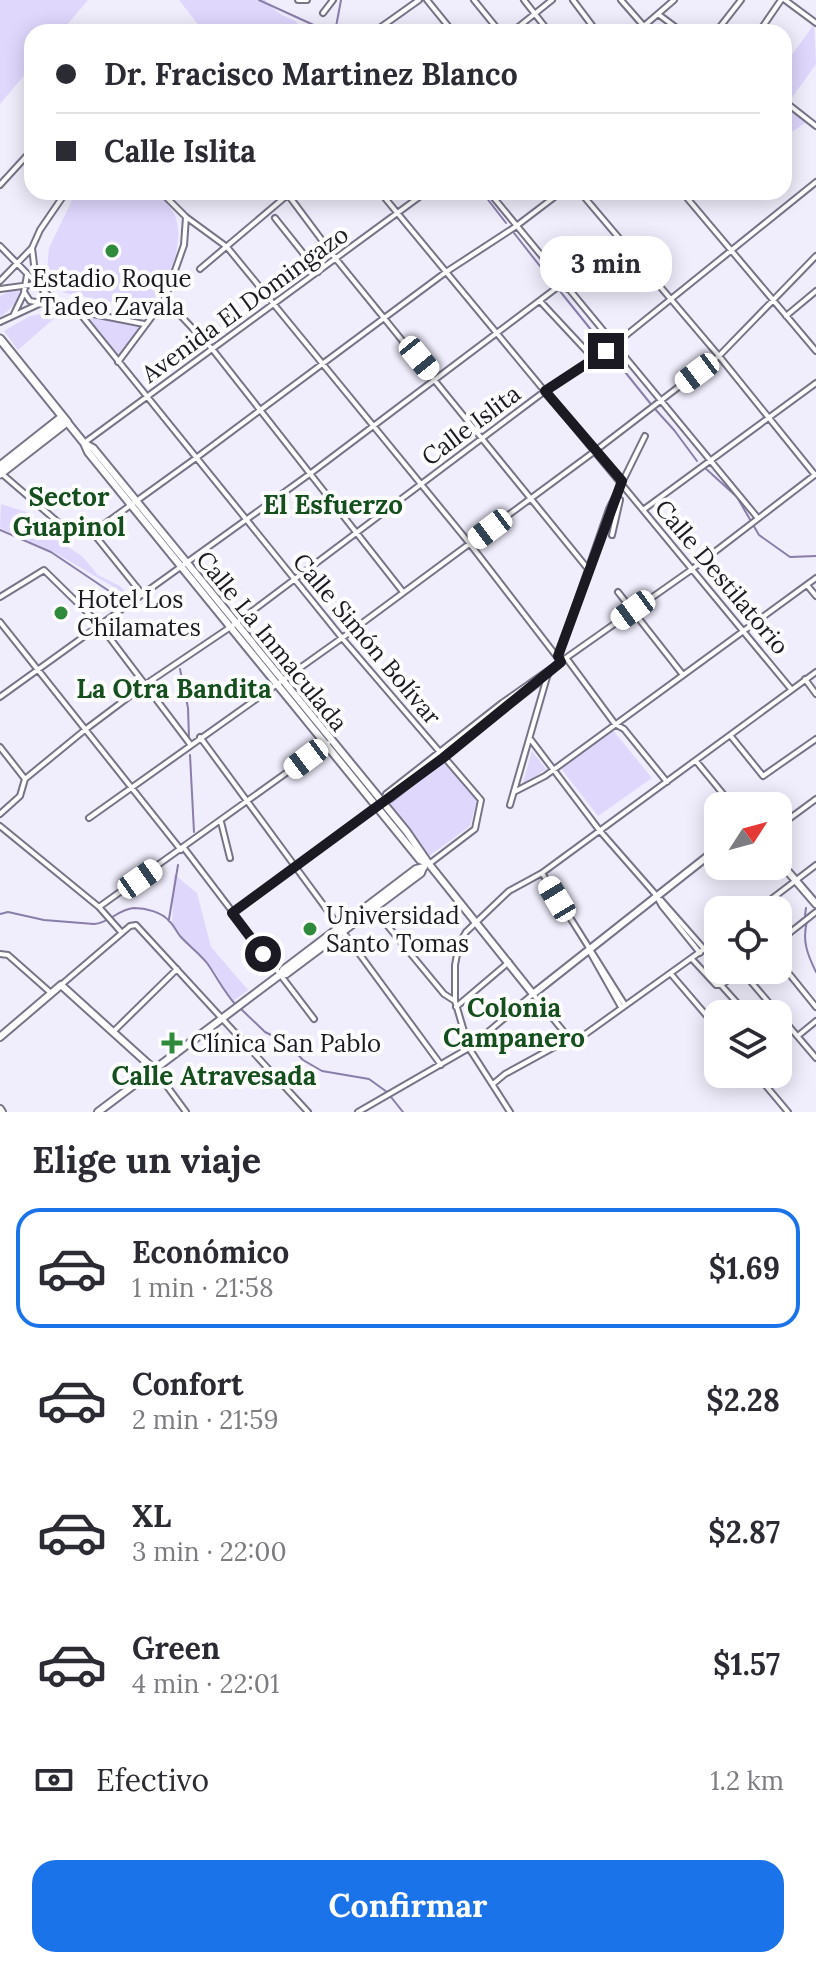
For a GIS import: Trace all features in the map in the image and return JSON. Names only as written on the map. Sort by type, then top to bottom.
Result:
[{"type":"highway","points":[[0,339],[64,419],[0,471]]},
{"type":"main road","name":"Calle La Inmaculada","points":[[64,419],[84,443],[93,448],[183,565],[533,994]]},
{"type":"main road","points":[[533,994],[704,858]]},
{"type":"main road","points":[[98,1112],[250,996],[280,974],[286,974],[310,952],[398,886],[421,873],[426,866]]},
{"type":"main road","points":[[792,876],[815,900]]},
{"type":"main road","points":[[0,1037],[61,985],[155,1070]]},
{"type":"street","points":[[298,0],[307,0]]},
{"type":"street","points":[[323,13],[333,0]]},
{"type":"street","points":[[385,24],[419,0]]},
{"type":"street","points":[[427,0],[446,24]]},
{"type":"street","points":[[474,0],[494,24]]},
{"type":"street","points":[[524,0],[543,24]]},
{"type":"street","points":[[522,24],[552,0]]},
{"type":"street","points":[[573,0],[591,24]]},
{"type":"street","points":[[621,0],[642,24]]},
{"type":"street","points":[[646,24],[674,0]]},
{"type":"street","points":[[722,24],[741,0]]},
{"type":"street","points":[[765,24],[783,0],[816,23]]},
{"type":"street","points":[[658,14],[671,24]]},
{"type":"street","points":[[792,107],[816,126]]},
{"type":"street","points":[[0,185],[24,159]]},
{"type":"street","name":"Calle Islita","points":[[25,779],[146,684],[295,579],[545,391],[610,348],[816,182]]},
{"type":"street","points":[[0,281],[32,248],[61,200]]},
{"type":"street","points":[[170,200],[186,217],[227,247],[558,656],[667,782]]},
{"type":"street","points":[[200,269],[280,200]]},
{"type":"street","points":[[293,200],[336,259],[588,569]]},
{"type":"street","name":"Calle Destilatorio","points":[[386,200],[622,481],[691,570],[791,689]]},
{"type":"street","name":"Avenida El Domingazo","points":[[84,443],[415,200]]},
{"type":"street","points":[[495,200],[568,289],[610,348],[660,400],[757,519]]},
{"type":"street","points":[[92,533],[446,272],[550,200]]},
{"type":"street","points":[[380,803],[386,794],[502,703],[691,570],[816,474],[587,200]]},
{"type":"street","points":[[689,200],[816,351]]},
{"type":"street","points":[[118,362],[165,299],[184,245],[186,217]]},
{"type":"street","points":[[275,218],[318,272]]},
{"type":"street","points":[[0,246],[54,301],[78,311],[144,324]]},
{"type":"street","points":[[568,289],[626,246]]},
{"type":"street","points":[[32,248],[37,284]]},
{"type":"street","points":[[89,818],[342,638],[719,356],[816,256]]},
{"type":"street","points":[[13,316],[22,303],[27,274]]},
{"type":"street","points":[[0,697],[311,473],[563,283]]},
{"type":"street","points":[[0,289],[37,284]]},
{"type":"street","points":[[786,316],[816,291]]},
{"type":"street","points":[[24,292],[30,301],[66,307]]},
{"type":"street","points":[[0,322],[39,304],[44,292]]},
{"type":"street","points":[[165,299],[213,350],[403,592]]},
{"type":"street","points":[[540,301],[594,359]]},
{"type":"street","name":"Calle Simón Bolívar","points":[[78,311],[342,638],[481,800],[475,829],[426,866]]},
{"type":"street","points":[[643,510],[816,383]]},
{"type":"street","points":[[558,656],[609,509],[645,436]]},
{"type":"street","points":[[0,471],[66,529],[82,521],[143,595]]},
{"type":"street","points":[[609,509],[629,492]]},
{"type":"street","points":[[612,535],[620,500]]},
{"type":"street","points":[[0,597],[44,570],[100,625],[190,744]]},
{"type":"street","points":[[514,792],[554,769],[816,578]]},
{"type":"street","points":[[807,585],[816,596]]},
{"type":"street","points":[[618,592],[683,675]]},
{"type":"street","points":[[0,622],[314,1019]]},
{"type":"street","points":[[232,913],[380,803],[390,799],[506,709],[547,672]]},
{"type":"street","points":[[510,805],[531,740],[547,672]]},
{"type":"street","points":[[510,1112],[469,1048],[455,1004],[455,965],[459,944],[466,932],[509,891],[542,873],[816,672]]},
{"type":"street","name":"Calle Destilatorio","points":[[805,679],[816,694]]},
{"type":"street","points":[[0,686],[6,693]]},
{"type":"street","points":[[502,703],[506,709]]},
{"type":"street","points":[[469,729],[474,734]]},
{"type":"street","points":[[730,735],[763,776],[816,739]]},
{"type":"street","points":[[200,737],[441,1065]]},
{"type":"street","points":[[493,1084],[505,1074],[571,1041],[702,951],[600,831],[531,740]]},
{"type":"street","points":[[100,908],[328,743]]},
{"type":"street","points":[[0,747],[25,779],[20,796],[0,814]]},
{"type":"street","points":[[696,761],[721,792]]},
{"type":"street","points":[[792,817],[816,799]]},
{"type":"street","points":[[221,822],[230,858]]},
{"type":"street","points":[[0,826],[100,908],[122,933]]},
{"type":"street","points":[[775,896],[816,865]]},
{"type":"street","points":[[542,873],[623,1007]]},
{"type":"street","points":[[372,906],[455,1004]]},
{"type":"street","points":[[792,931],[816,912]]},
{"type":"street","points":[[61,985],[134,925],[308,1112]]},
{"type":"street","points":[[0,957],[8,955],[51,993]]},
{"type":"street","points":[[692,958],[734,1000]]},
{"type":"street","points":[[455,1004],[509,962]]},
{"type":"street","points":[[112,1032],[177,969]]},
{"type":"street","points":[[671,974],[704,1013]]},
{"type":"street","points":[[792,977],[816,1007]]},
{"type":"street","points":[[753,984],[816,1058]]},
{"type":"street","points":[[358,1112],[469,1048],[533,994]]},
{"type":"street","name":"Calle La Inmaculada","points":[[533,994],[571,1041]]},
{"type":"street","points":[[799,1036],[816,1021]]},
{"type":"street","points":[[155,1070],[186,1112]]},
{"type":"street","points":[[768,1088],[788,1112]]},
{"type":"shaded area","points":[[0,0],[88,0],[68,24],[24,24],[24,76],[0,104]]},
{"type":"shaded area","points":[[179,0],[266,0],[297,24],[198,24]]},
{"type":"shaded area","points":[[814,24],[816,64],[792,98],[792,55]]},
{"type":"shaded area","points":[[792,112],[807,122],[792,132]]},
{"type":"shaded area","name":"Estadio Roque Tadeo Zavala","points":[[72,200],[162,200],[175,215],[177,248],[172,266],[165,282],[145,308],[65,293],[54,285],[50,288],[41,274],[47,271],[49,248]]},
{"type":"shaded area","points":[[19,290],[16,302],[0,317],[0,296]]},
{"type":"shaded area","points":[[78,311],[139,327],[118,361]]},
{"type":"shaded area","points":[[46,313],[58,315],[18,350],[4,331],[30,316]]},
{"type":"shaded area","points":[[1,504],[26,512],[37,528],[82,556],[98,575],[120,586],[129,596],[52,551],[0,528]]},
{"type":"shaded area","points":[[611,728],[652,778],[598,816],[560,767]]},
{"type":"shaded area","points":[[532,751],[546,769],[522,786]]},
{"type":"shaded area","points":[[441,760],[477,800],[470,826],[429,856],[386,803]]},
{"type":"shaded area","points":[[174,874],[197,893],[211,947],[248,990],[232,1002],[216,973],[172,927]]},
{"type":"waterway","points":[[259,0],[312,24]]},
{"type":"waterway","points":[[336,24],[341,0]]},
{"type":"waterway","points":[[488,200],[506,223]]},
{"type":"waterway","points":[[514,233],[554,284]]},
{"type":"waterway","points":[[559,290],[650,403]]},
{"type":"waterway","points":[[655,409],[697,461]]},
{"type":"waterway","points":[[704,467],[737,497],[759,535],[790,557],[816,556]]},
{"type":"waterway","points":[[0,530],[51,552],[115,595]]},
{"type":"waterway","points":[[180,669],[188,708],[189,738]]},
{"type":"waterway","points":[[190,755],[194,832]]},
{"type":"waterway","points":[[169,919],[178,865]]},
{"type":"waterway","points":[[805,915],[806,908]]},
{"type":"waterway","points":[[0,914],[8,912],[44,920],[94,924],[128,909],[158,913],[207,963],[236,1005]]},
{"type":"waterway","points":[[807,921],[806,947],[816,972]]},
{"type":"waterway","points":[[241,1009],[265,1032],[287,1043],[303,1060],[322,1071],[369,1079],[387,1092],[403,1112]]},
{"type":"place","name":"Estadio Roque Tadeo Zavala","points":[[112,251]]},
{"type":"place","name":"Hotel Los Chilamates","points":[[61,613]]},
{"type":"place","name":"Universidad Santo Tomas","points":[[310,929]]},
{"type":"place","name":"Clínica San Pablo","points":[[172,1043]]},
{"type":"district","name":"El Esfuerzo","points":[[333,504]]},
{"type":"district","name":"Sector Guapinol","points":[[69,511]]},
{"type":"district","name":"La Otra Bandita","points":[[174,688]]},
{"type":"district","name":"Colonia Campanero","points":[[514,1022]]},
{"type":"district","name":"Calle Atravesada","points":[[214,1075]]},
{"type":"route","points":[[263,954],[232,913],[381,802],[390,799],[561,662],[558,656],[609,509],[622,481],[545,391],[606,351]]}]
